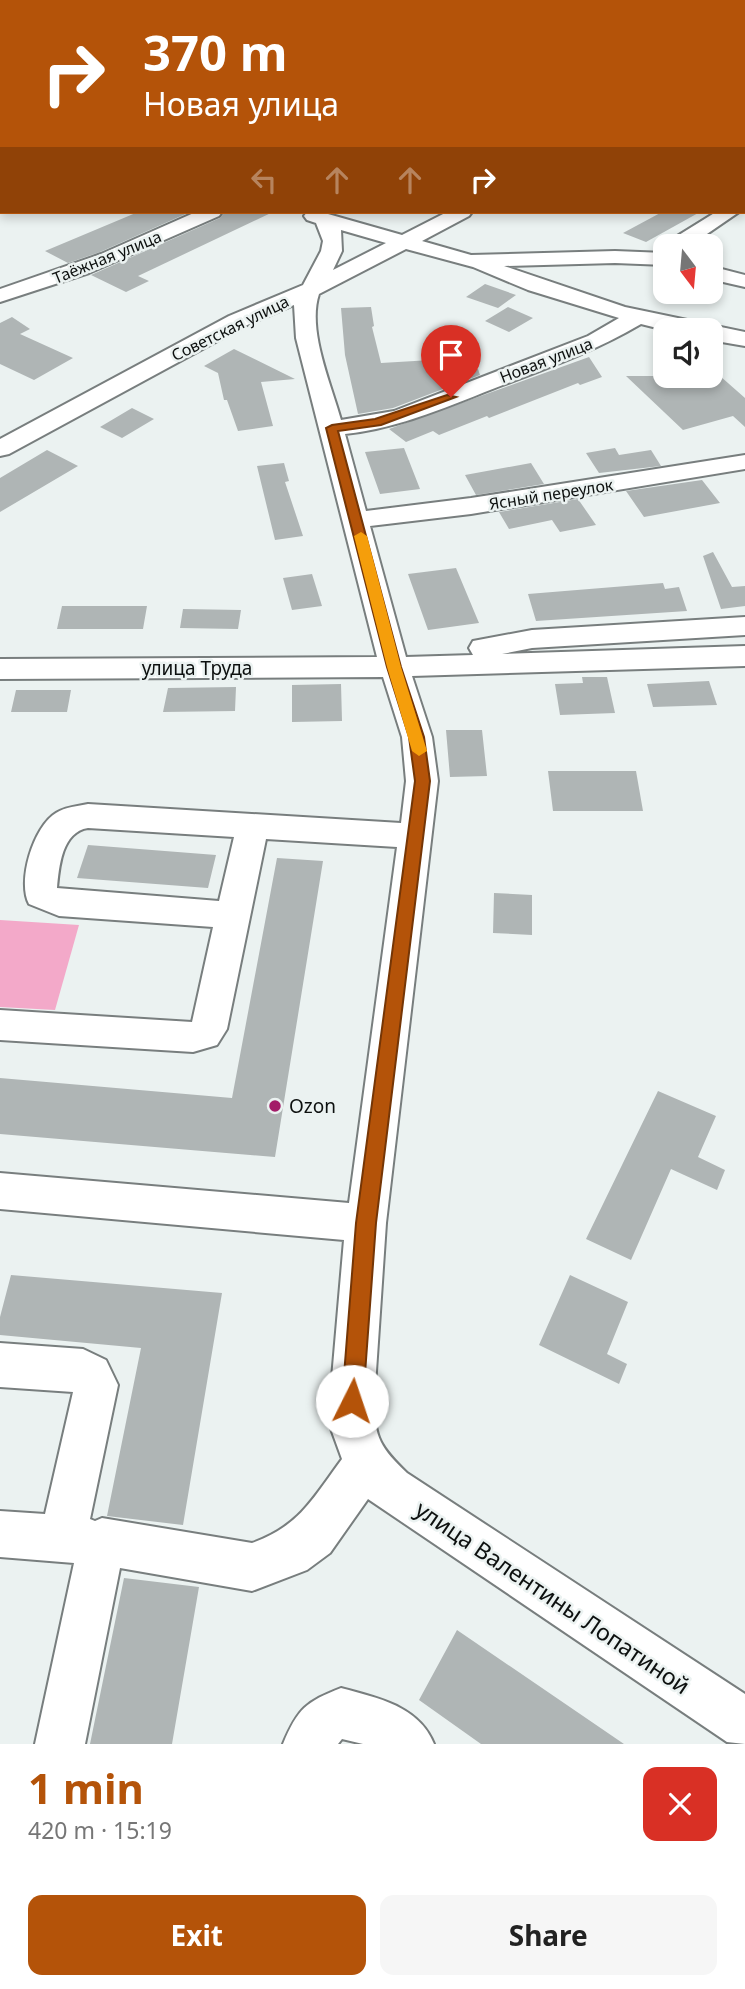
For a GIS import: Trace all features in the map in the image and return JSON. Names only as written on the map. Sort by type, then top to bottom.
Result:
[{"type":"street","name":"Таёжная улица","points":[[0,296],[115,258],[208,214]]},
{"type":"street","points":[[308,214],[470,261],[553,294],[653,322]]},
{"type":"street","name":"Советская улица","points":[[0,449],[237,321],[310,290],[458,214]]},
{"type":"street","points":[[695,234],[726,214]]},
{"type":"street","points":[[0,1534],[82,1540],[252,1567],[290,1553],[313,1536],[366,1464],[352,1426],[366,1223],[422,781],[417,737],[394,667],[307,338],[305,307],[310,290],[335,242],[331,227],[324,220]]},
{"type":"street","points":[[470,261],[653,254]]},
{"type":"street","points":[[723,275],[745,281]]},
{"type":"street","name":"Новая улица","points":[[332,428],[377,423],[402,416],[596,341],[635,318]]},
{"type":"street","points":[[723,335],[742,340]]},
{"type":"street","name":"Ясный переулок","points":[[357,520],[471,506],[745,462]]},
{"type":"street","name":"улица Труда","points":[[394,667],[532,639],[745,626]]},
{"type":"street","name":"улица Труда","points":[[0,669],[394,667],[745,656]]},
{"type":"street","points":[[233,915],[59,903],[41,894],[39,881],[57,830],[68,820],[88,816],[417,836]]},
{"type":"street","points":[[0,1025],[193,1037],[204,1034],[209,1029],[252,827]]},
{"type":"street","points":[[0,1191],[366,1223]]},
{"type":"street","points":[[0,1365],[83,1371],[91,1375],[96,1385],[60,1744]]},
{"type":"street","name":"улица Валентины Лопатиной","points":[[366,1464],[391,1489],[745,1724]]},
{"type":"street","points":[[307,1744],[324,1721],[341,1713],[379,1723],[409,1744]]},
{"type":"shaded area","points":[[0,920],[79,925],[55,1010],[0,1007]]},
{"type":"building","points":[[133,214],[186,214],[100,252],[68,263],[45,251]]},
{"type":"building","points":[[223,214],[269,214],[138,276],[149,281],[126,292],[91,275],[220,218]]},
{"type":"building","points":[[658,214],[696,214],[660,234],[653,234],[653,238],[646,242],[623,233]]},
{"type":"building","points":[[485,284],[516,295],[498,308],[466,297]]},
{"type":"building","points":[[371,307],[372,327],[381,363],[465,358],[469,369],[478,369],[480,375],[393,408],[358,414],[345,355],[341,308]]},
{"type":"building","points":[[508,307],[533,318],[509,332],[485,321]]},
{"type":"building","points":[[12,317],[30,329],[20,334],[73,358],[34,380],[0,364],[0,323]]},
{"type":"building","points":[[234,349],[295,379],[261,382],[273,426],[238,431],[227,400],[224,400],[218,373],[204,366]]},
{"type":"building","points":[[589,357],[602,377],[580,385],[578,383],[439,435],[433,431],[406,442],[389,429]]},
{"type":"building","points":[[626,376],[653,376],[653,388],[723,388],[723,379],[745,398],[745,427],[733,416],[683,430]]},
{"type":"building","points":[[132,408],[154,419],[122,438],[100,427]]},
{"type":"building","points":[[404,448],[420,489],[380,494],[365,452]]},
{"type":"building","points":[[615,448],[619,455],[651,450],[661,466],[599,473],[586,453]]},
{"type":"building","points":[[47,450],[78,466],[0,512],[0,478]]},
{"type":"building","points":[[284,463],[289,481],[285,482],[303,536],[275,540],[257,466]]},
{"type":"building","points":[[531,463],[544,484],[476,495],[465,475]]},
{"type":"building","points":[[702,480],[720,503],[644,517],[626,491]]},
{"type":"building","points":[[578,499],[596,525],[560,532],[552,520],[509,529],[499,512]]},
{"type":"building","points":[[713,552],[732,587],[745,586],[745,606],[721,609],[703,556]]},
{"type":"building","points":[[456,568],[479,623],[428,630],[408,574]]},
{"type":"building","points":[[312,574],[322,606],[292,610],[283,578]]},
{"type":"building","points":[[663,583],[665,589],[679,587],[687,611],[536,621],[528,594]]},
{"type":"building","points":[[62,606],[147,606],[143,629],[57,629]]},
{"type":"building","points":[[183,609],[241,610],[238,629],[180,628]]},
{"type":"building","points":[[582,677],[607,677],[615,713],[560,715],[555,684],[583,683]]},
{"type":"building","points":[[709,681],[717,705],[653,707],[647,684]]},
{"type":"building","points":[[341,684],[342,721],[292,722],[292,685]]},
{"type":"building","points":[[236,687],[235,711],[163,712],[168,688]]},
{"type":"building","points":[[16,690],[71,690],[67,712],[11,712]]},
{"type":"building","points":[[446,730],[482,730],[487,776],[450,777]]},
{"type":"building","points":[[548,771],[636,771],[643,811],[553,811]]},
{"type":"building","points":[[88,845],[216,855],[208,888],[77,878]]},
{"type":"building","points":[[277,858],[323,861],[275,1157],[0,1134],[0,1078],[232,1098]]},
{"type":"building","points":[[494,893],[532,895],[532,935],[493,933]]},
{"type":"building","points":[[658,1091],[716,1116],[698,1157],[725,1170],[717,1190],[671,1169],[631,1260],[586,1239]]},
{"type":"building","points":[[11,1275],[222,1293],[183,1525],[107,1516],[141,1348],[0,1335],[0,1317]]},
{"type":"building","points":[[570,1275],[628,1302],[607,1354],[627,1364],[619,1384],[539,1345]]},
{"type":"building","points":[[124,1578],[199,1587],[172,1744],[90,1744]]},
{"type":"building","points":[[457,1630],[624,1744],[481,1744],[419,1700]]},
{"type":"slow traffic","points":[[361,536],[394,667],[419,751]]},
{"type":"place","name":"Ozon","points":[[275,1106]]},
{"type":"route","points":[[352,1401],[366,1223],[422,781],[417,737],[394,667],[332,428],[377,423],[451,397]]}]
